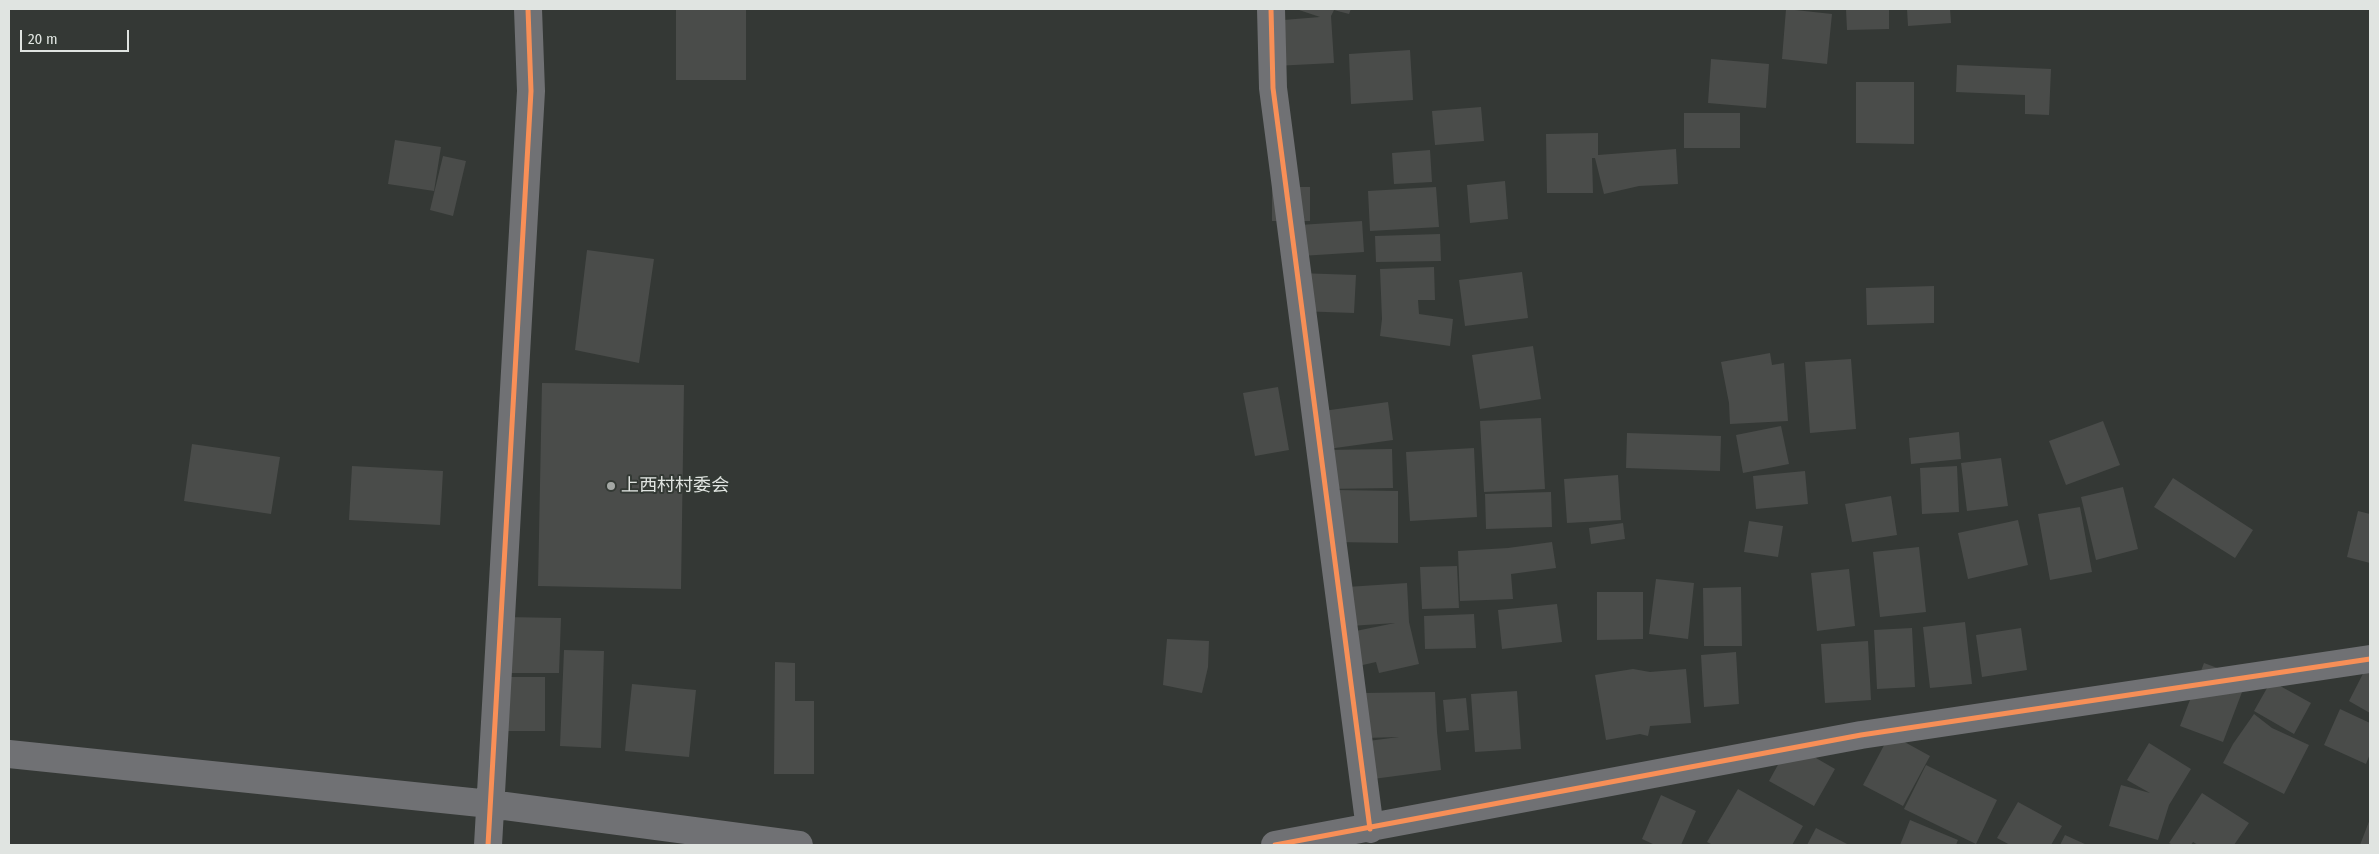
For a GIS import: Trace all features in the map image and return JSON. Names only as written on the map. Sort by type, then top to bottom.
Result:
[{"type":"street","points":[[488,845],[531,91],[528,9]]},
{"type":"street","points":[[1271,9],[1273,88],[1370,828]]},
{"type":"street","points":[[1275,845],[1861,735],[2370,659]]},
{"type":"street","points":[[9,754],[490,804],[799,845]]},
{"type":"building","points":[[676,9],[746,9],[746,80],[676,80]]},
{"type":"building","points":[[1296,9],[1351,9],[1349,14],[1334,10],[1331,16],[1334,63],[1274,66],[1271,21],[1320,17]]},
{"type":"building","points":[[1786,9],[1832,14],[1827,64],[1782,59]]},
{"type":"building","points":[[1846,9],[1889,9],[1889,29],[1847,30]]},
{"type":"building","points":[[1907,9],[1950,9],[1951,23],[1908,26]]},
{"type":"building","points":[[1410,50],[1413,100],[1351,104],[1349,54]]},
{"type":"building","points":[[1711,59],[1769,64],[1766,108],[1708,103]]},
{"type":"building","points":[[1957,65],[2051,69],[2049,115],[2025,114],[2025,95],[1956,92]]},
{"type":"building","points":[[1856,82],[1914,82],[1914,144],[1856,143]]},
{"type":"building","points":[[1481,107],[1484,141],[1435,145],[1432,111]]},
{"type":"building","points":[[1684,113],[1740,113],[1740,148],[1684,148]]},
{"type":"building","points":[[1598,133],[1598,155],[1676,149],[1678,184],[1639,186],[1604,194],[1595,158],[1592,158],[1593,193],[1547,193],[1546,134]]},
{"type":"building","points":[[395,140],[441,147],[434,191],[388,184]]},
{"type":"building","points":[[1430,150],[1432,182],[1394,184],[1392,153]]},
{"type":"building","points":[[443,156],[466,161],[453,216],[430,210]]},
{"type":"building","points":[[1505,181],[1508,219],[1470,223],[1467,185]]},
{"type":"building","points":[[1272,187],[1310,187],[1310,221],[1272,221]]},
{"type":"building","points":[[1436,187],[1439,227],[1370,231],[1368,191]]},
{"type":"building","points":[[1362,221],[1364,252],[1301,256],[1299,225]]},
{"type":"building","points":[[1440,234],[1441,261],[1376,262],[1375,236]]},
{"type":"building","points":[[587,250],[654,259],[639,363],[575,350]]},
{"type":"building","points":[[1434,267],[1435,300],[1418,300],[1419,314],[1453,319],[1450,346],[1380,336],[1382,319],[1380,269]]},
{"type":"building","points":[[1522,272],[1528,318],[1465,326],[1459,280]]},
{"type":"building","points":[[1298,273],[1356,275],[1354,313],[1297,311]]},
{"type":"building","points":[[1934,286],[1934,323],[1867,325],[1866,288]]},
{"type":"building","points":[[1533,346],[1541,399],[1480,409],[1472,355]]},
{"type":"building","points":[[1770,353],[1772,365],[1784,363],[1788,421],[1730,424],[1729,403],[1721,362]]},
{"type":"building","points":[[1851,359],[1856,429],[1810,433],[1805,362]]},
{"type":"building","name":"上西村村委会","points":[[542,383],[684,385],[681,589],[538,586]]},
{"type":"building","points":[[1278,387],[1289,450],[1255,456],[1243,393]]},
{"type":"building","points":[[1388,402],[1393,440],[1328,449],[1323,411]]},
{"type":"building","points":[[1541,418],[1545,489],[1484,492],[1480,421]]},
{"type":"building","points":[[2103,421],[2120,465],[2066,485],[2049,441]]},
{"type":"building","points":[[1781,426],[1789,464],[1743,473],[1736,435]]},
{"type":"building","points":[[1959,432],[1961,459],[1911,464],[1909,438]]},
{"type":"building","points":[[1627,433],[1721,436],[1720,471],[1626,468]]},
{"type":"building","points":[[192,444],[280,457],[271,514],[184,501]]},
{"type":"building","points":[[1474,448],[1477,517],[1410,521],[1406,452]]},
{"type":"building","points":[[1392,449],[1393,488],[1325,489],[1324,450]]},
{"type":"building","points":[[2001,458],[2008,506],[1967,511],[1961,463]]},
{"type":"building","points":[[352,466],[443,471],[440,525],[349,520]]},
{"type":"building","points":[[1957,466],[1959,512],[1922,514],[1920,468]]},
{"type":"building","points":[[1805,471],[1808,504],[1756,509],[1753,476]]},
{"type":"building","points":[[1618,475],[1621,520],[1567,523],[1564,479]]},
{"type":"building","points":[[2173,478],[2253,530],[2235,558],[2154,507]]},
{"type":"building","points":[[2123,487],[2138,549],[2096,560],[2081,497]]},
{"type":"building","points":[[1335,490],[1398,491],[1398,543],[1334,542]]},
{"type":"building","points":[[1551,492],[1552,527],[1486,529],[1485,494]]},
{"type":"building","points":[[1891,496],[1897,535],[1852,542],[1845,504]]},
{"type":"building","points":[[2080,507],[2092,572],[2050,580],[2038,514]]},
{"type":"building","points":[[2358,511],[2370,514],[2370,563],[2347,557]]},
{"type":"building","points":[[2018,520],[2028,565],[1968,579],[1958,533]]},
{"type":"building","points":[[1749,521],[1783,526],[1778,557],[1744,552]]},
{"type":"building","points":[[1623,523],[1625,539],[1591,544],[1589,528]]},
{"type":"building","points":[[1552,542],[1556,568],[1511,574],[1513,599],[1460,601],[1458,551],[1508,548]]},
{"type":"building","points":[[1919,547],[1926,612],[1880,617],[1873,552]]},
{"type":"building","points":[[1457,566],[1459,608],[1422,609],[1420,567]]},
{"type":"building","points":[[1849,569],[1855,626],[1817,631],[1811,573]]},
{"type":"building","points":[[1656,579],[1694,583],[1688,639],[1649,634]]},
{"type":"building","points":[[1407,583],[1409,622],[1419,664],[1379,673],[1376,662],[1354,667],[1346,633],[1395,623],[1350,626],[1347,587]]},
{"type":"building","points":[[1741,587],[1742,646],[1704,646],[1703,588]]},
{"type":"building","points":[[1597,592],[1643,592],[1643,639],[1597,640]]},
{"type":"building","points":[[1557,604],[1562,642],[1502,649],[1498,610]]},
{"type":"building","points":[[1474,614],[1476,648],[1425,649],[1424,616]]},
{"type":"building","points":[[505,617],[561,618],[559,673],[504,673]]},
{"type":"building","points":[[1965,622],[1972,684],[1930,688],[1923,627]]},
{"type":"building","points":[[1912,628],[1915,687],[1877,689],[1874,630]]},
{"type":"building","points":[[2021,628],[2027,670],[1982,677],[1976,635]]},
{"type":"building","points":[[1167,639],[1209,641],[1208,667],[1202,693],[1163,685]]},
{"type":"building","points":[[1868,641],[1871,700],[1825,703],[1821,644]]},
{"type":"building","points":[[564,650],[604,651],[601,748],[560,746]]},
{"type":"building","points":[[1736,652],[1739,704],[1704,707],[1701,655]]},
{"type":"building","points":[[2370,660],[2370,713],[2349,701]]},
{"type":"building","points":[[775,662],[795,663],[795,701],[814,701],[814,774],[774,774]]},
{"type":"building","points":[[2204,663],[2247,679],[2223,742],[2180,726]]},
{"type":"building","points":[[1633,669],[1650,672],[1686,669],[1691,723],[1650,726],[1648,736],[1640,734],[1606,740],[1595,675]]},
{"type":"building","points":[[506,677],[545,677],[545,731],[506,731]]},
{"type":"building","points":[[2271,681],[2311,703],[2294,734],[2254,711]]},
{"type":"building","points":[[632,684],[696,690],[689,757],[625,751]]},
{"type":"building","points":[[1517,691],[1521,749],[1475,752],[1471,694]]},
{"type":"building","points":[[1435,692],[1441,770],[1373,779],[1368,741],[1399,737],[1365,738],[1364,693]]},
{"type":"building","points":[[1466,698],[1469,730],[1446,732],[1443,700]]},
{"type":"building","points":[[2340,709],[2370,723],[2370,754],[2366,764],[2324,745]]},
{"type":"building","points":[[2254,714],[2272,728],[2309,745],[2284,794],[2223,763],[2233,744]]},
{"type":"building","points":[[1890,734],[1930,756],[1903,806],[1863,785]]},
{"type":"building","points":[[1790,743],[1835,769],[1814,806],[1769,781]]},
{"type":"building","points":[[2149,743],[2191,769],[2169,805],[2158,840],[2109,826],[2121,785],[2150,793],[2127,780]]},
{"type":"building","points":[[1926,765],[1997,800],[1976,844],[1904,809]]},
{"type":"building","points":[[1738,789],[1803,826],[1792,845],[1713,845],[1707,842]]},
{"type":"building","points":[[2202,793],[2249,823],[2234,845],[2198,845],[2193,842],[2191,845],[2173,845],[2169,843]]},
{"type":"building","points":[[1661,795],[1696,811],[1681,845],[1655,845],[1642,839]]},
{"type":"building","points":[[2018,802],[2062,826],[2051,845],[2010,845],[1997,838]]},
{"type":"building","points":[[2370,819],[2370,845],[2360,845]]},
{"type":"building","points":[[1910,820],[1958,840],[1956,845],[1900,845]]},
{"type":"building","points":[[1816,828],[1849,845],[1807,845]]},
{"type":"building","points":[[2065,835],[2087,845],[2060,845]]},
{"type":"cycle path","points":[[488,845],[531,91],[528,9]]},
{"type":"cycle path","points":[[1271,9],[1273,88],[1370,829]]},
{"type":"cycle path","points":[[1275,845],[1861,735],[2370,659]]},
{"type":"place","name":"上西村村委会","points":[[611,486]]}]
